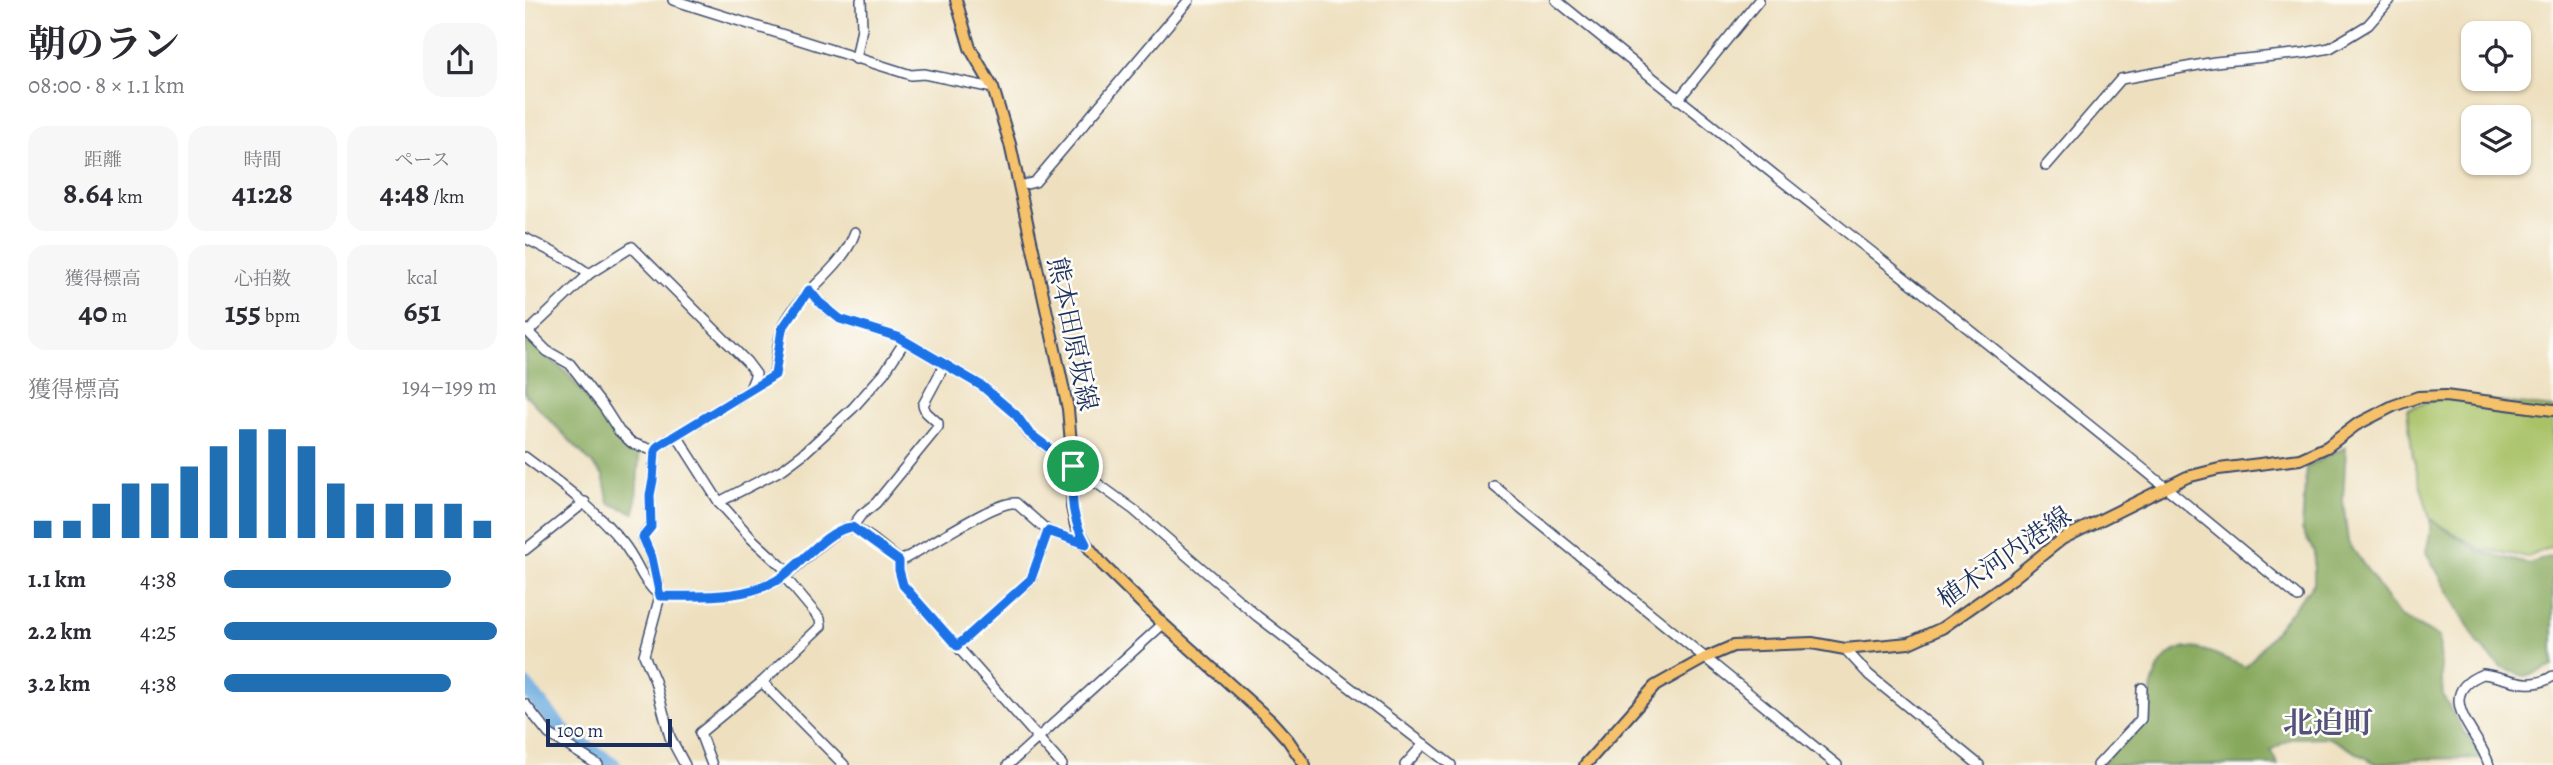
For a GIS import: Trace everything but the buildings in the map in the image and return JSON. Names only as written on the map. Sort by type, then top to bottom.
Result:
[{"type":"main road","name":"熊本田原坂線","points":[[955,0],[970,48],[993,89],[1010,144],[1068,409],[1073,466],[1072,507],[1076,526],[1103,565],[1163,624],[1271,721],[1305,765]]},
{"type":"main road","name":"植木河内港線","points":[[1585,765],[1655,686],[1672,674],[1705,658],[1733,646],[1812,643],[1845,649],[1909,643],[1942,628],[2012,579],[2062,539],[2187,477],[2218,469],[2300,459],[2327,447],[2356,425],[2393,406],[2419,397],[2445,396],[2553,410]]},
{"type":"street","points":[[673,0],[695,2],[856,59],[911,75],[925,74],[993,89]]},
{"type":"street","points":[[856,59],[862,28],[861,0]]},
{"type":"street","points":[[1019,186],[1035,182],[1189,0]]},
{"type":"street","points":[[1556,0],[1678,100],[2168,487],[2298,597]]},
{"type":"street","points":[[1678,100],[1759,0]]},
{"type":"street","points":[[2046,166],[2120,79],[2215,62],[2330,48],[2368,25],[2390,0]]},
{"type":"street","points":[[685,765],[670,737],[655,681],[644,655],[660,596],[652,558],[643,537],[651,527],[649,504],[655,451],[658,446],[775,375],[782,329],[809,290],[825,276],[851,245],[855,232]]},
{"type":"street","points":[[525,238],[571,261],[589,274]]},
{"type":"street","points":[[655,451],[632,443],[619,431],[570,364],[548,351],[527,330],[589,274],[632,247],[747,362],[756,374],[750,389]]},
{"type":"street","points":[[809,290],[840,319],[874,328],[905,341],[982,386],[1016,415],[1029,433],[1134,510],[1257,616],[1451,765]]},
{"type":"street","points":[[719,502],[783,469],[803,454],[853,408],[884,373],[905,341]]},
{"type":"street","points":[[525,457],[585,502],[623,543],[645,583],[660,596],[743,592],[771,583],[786,574],[839,530],[852,527],[861,515],[876,503],[938,427],[938,423],[926,412],[923,405],[945,364]]},
{"type":"street","points":[[677,436],[719,502],[786,574],[820,619],[821,626],[762,682],[700,733],[712,765]]},
{"type":"street","points":[[1494,486],[1837,765]]},
{"type":"street","points":[[525,550],[585,502]]},
{"type":"street","points":[[899,561],[995,507],[1009,502],[1016,503],[1048,531],[1086,544]]},
{"type":"street","points":[[852,527],[899,561]]},
{"type":"street","points":[[957,646],[1031,579],[1048,531]]},
{"type":"street","points":[[899,561],[903,585],[1062,765]]},
{"type":"street","points":[[1008,765],[1163,624]]},
{"type":"street","points":[[1845,649],[1869,675],[1979,765]]},
{"type":"street","points":[[2489,765],[2461,713],[2458,703],[2462,688],[2474,677],[2483,674],[2513,682],[2539,684],[2553,676]]},
{"type":"street","points":[[762,682],[843,765]]},
{"type":"street","points":[[2098,765],[2141,719],[2142,688]]},
{"type":"street","points":[[525,704],[549,734],[597,765]]},
{"type":"street","points":[[1405,765],[1424,744]]},
{"type":"green space","points":[[525,338],[566,372],[639,458],[635,513],[609,503],[603,475],[525,394]]},
{"type":"green space","points":[[2445,396],[2553,408],[2553,546],[2528,557],[2481,549],[2430,519],[2413,457],[2407,409]]},
{"type":"green space","points":[[2346,447],[2343,500],[2348,542],[2399,616],[2439,637],[2443,696],[2463,731],[2485,758],[2416,759],[2377,764],[2328,737],[2292,738],[2271,750],[2278,765],[2101,765],[2117,746],[2150,720],[2150,695],[2157,670],[2173,652],[2198,649],[2246,667],[2314,583],[2314,552],[2302,530],[2306,467]]},
{"type":"green space","points":[[2430,519],[2479,551],[2528,564],[2553,556],[2553,666],[2526,677],[2502,668],[2479,645],[2426,552]]},
{"type":"waterway","points":[[525,686],[566,735],[613,765]]},
{"type":"district","name":"北迫町","points":[[2328,723]]},
{"type":"route","points":[[809,290],[840,319],[898,337],[982,386],[1016,415],[1029,433],[1073,466],[1072,507],[1076,526],[1086,544],[1048,531],[1031,579],[957,646],[903,585],[899,561],[852,527],[839,530],[784,576],[771,583],[743,592],[682,596],[660,596],[658,578],[643,537],[651,527],[650,495],[655,451],[658,446],[775,375],[782,329],[809,290]]}]
